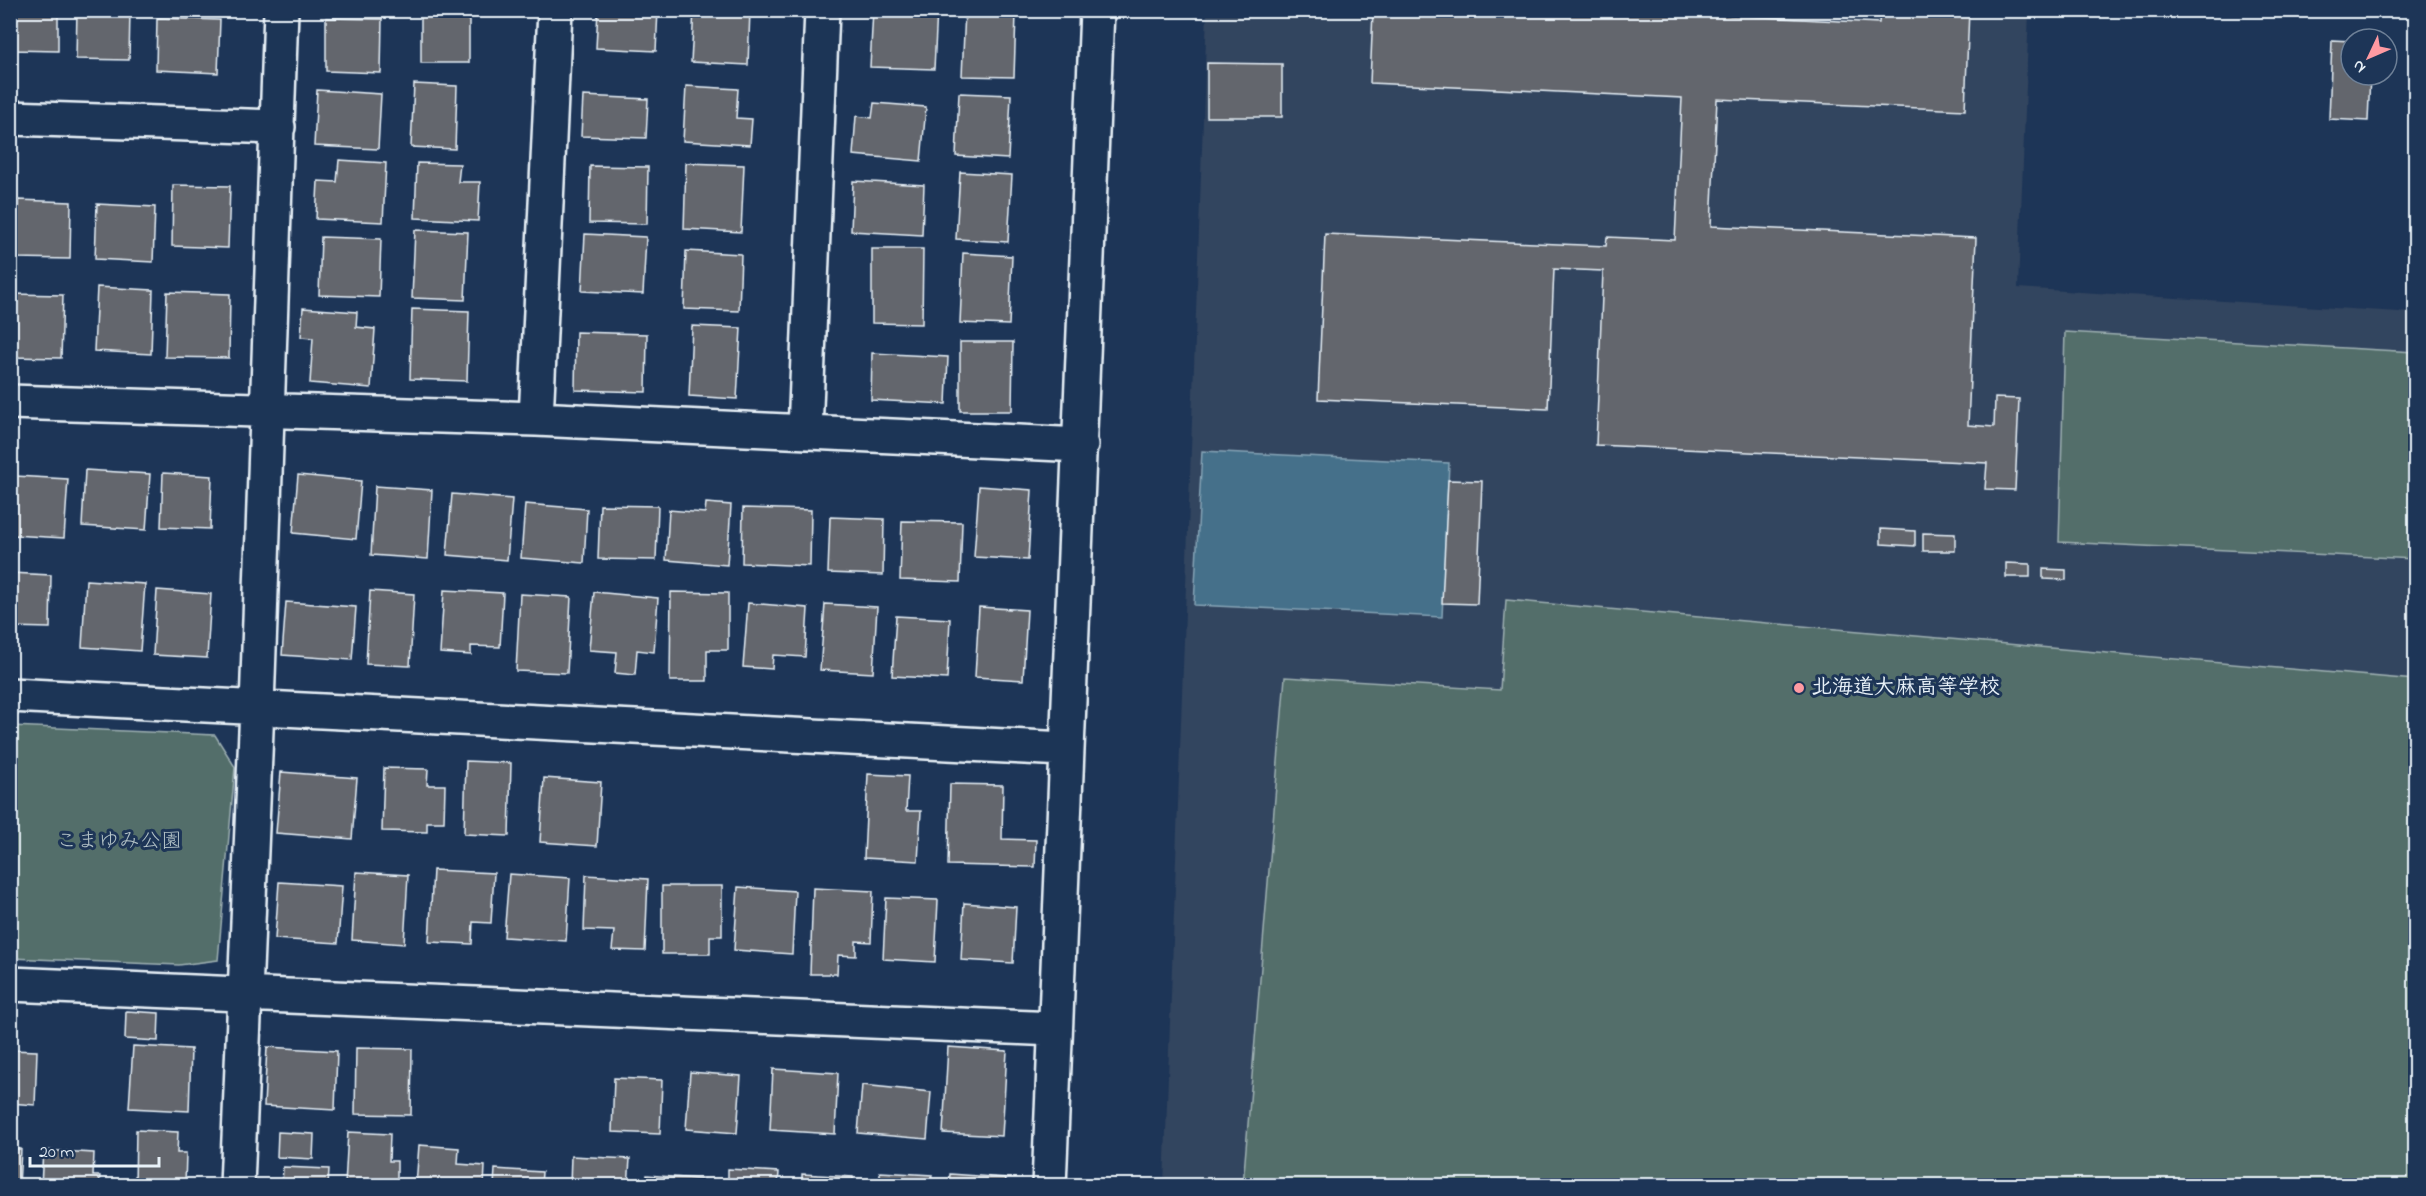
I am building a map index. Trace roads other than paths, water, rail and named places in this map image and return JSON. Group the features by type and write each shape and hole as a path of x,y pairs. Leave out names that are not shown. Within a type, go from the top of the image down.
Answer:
{"street":[{"path":"237,1185 257,707 281,10"},
{"path":"536,419 555,10"},
{"path":"805,432 822,10"},
{"path":"1049,1185 1065,749 1081,445 1097,10"},
{"path":"10,118 278,127"},
{"path":"10,402 536,419 1081,445"},
{"path":"10,695 1065,749"},
{"path":"10,984 1055,1029"}],"place":[{"name":"北海道大麻高等学校","path":"1799,688"}],"park label":[{"name":"こまゆみ公園","path":"119,842"}]}
